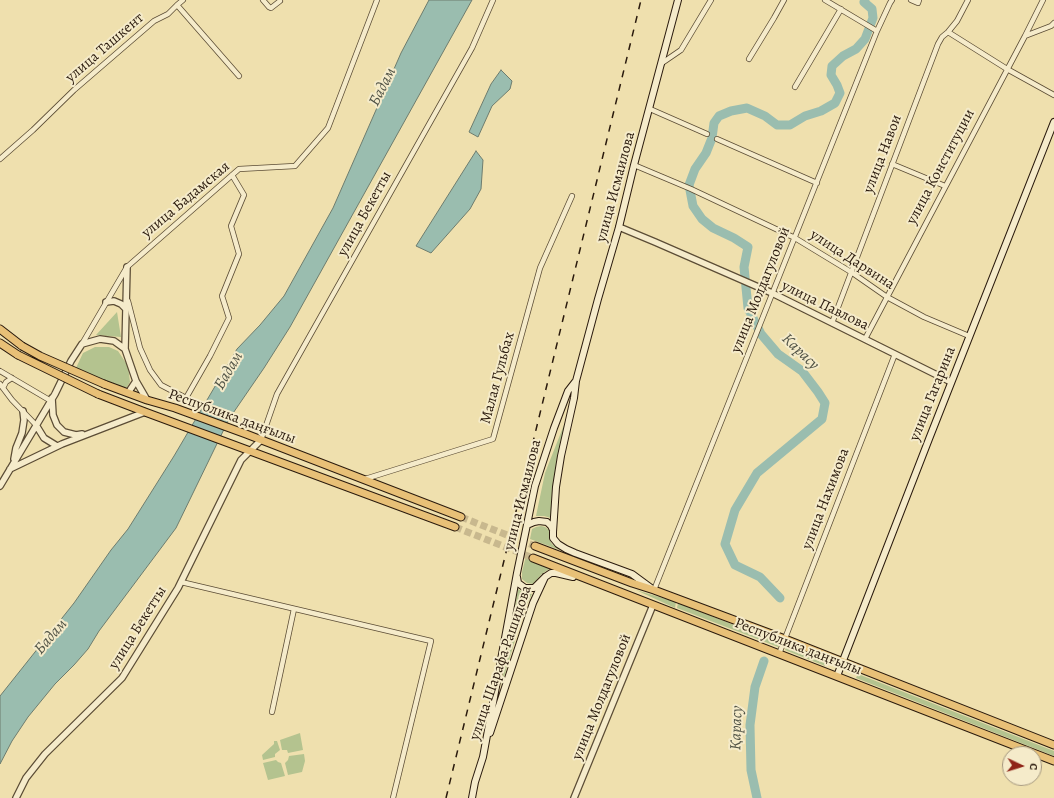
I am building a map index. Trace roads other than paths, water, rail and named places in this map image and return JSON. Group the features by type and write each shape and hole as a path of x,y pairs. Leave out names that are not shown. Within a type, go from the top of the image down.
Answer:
{"main road":[{"name":"улица Исмаилова","path":"553,532 556,487 576,381 619,228 634,165 678,0"},
{"name":"улица Гагарина","path":"837,676 1054,122"},
{"name":"Республика даңғылы","path":"0,329 22,346 40,356 104,384 258,439 461,518"},
{"name":"Республика даңғылы","path":"0,343 18,355 98,394 455,526"},
{"name":"улица Исмаилова","path":"517,573 535,486 568,391 576,381"},
{"path":"527,525 539,521 547,522 551,526 553,538 558,544 575,553 632,574 654,590"},
{"name":"Республика даңғылы","path":"535,546 785,639 1054,745"},
{"name":"Республика даңғылы","path":"533,558 1054,761"},
{"path":"517,573 518,583 525,588 534,588 551,573 565,574 624,597 650,603"},
{"name":"улица Шарафа Рашидова","path":"483,757 517,573"},
{"name":"улица Шарафа Рашидова","path":"472,798 475,782 533,603 545,577"}],"street":[{"name":"улица Ташкент","path":"0,159 33,130 74,90 154,21 168,14 183,0"},
{"path":"263,0 271,8 280,1"},
{"name":"улица Бадамская","path":"82,344 127,266 239,170 295,166 328,128 377,0"},
{"name":"улица Бекетты","path":"16,798 26,778 45,754 122,678 181,582 241,460 258,439 277,394 472,48 493,0"},
{"path":"662,63 681,50 711,0"},
{"path":"749,59 784,0"},
{"path":"825,0 877,31"},
{"name":"улица Молдагуловой","path":"654,590 877,31 892,0"},
{"path":"911,0 918,3 919,0"},
{"name":"улица Навои","path":"832,323 938,44 942,37 957,21 968,0"},
{"name":"улица Конституции","path":"865,339 1043,0"},
{"path":"177,6 239,76"},
{"path":"795,87 840,9"},
{"path":"1025,36 1051,26 1054,23"},
{"path":"948,32 1007,69 1054,95"},
{"path":"650,109 707,134"},
{"path":"717,139 817,183"},
{"path":"892,164 945,186"},
{"name":"улица Дарвина","path":"634,165 686,186 795,238 851,272 887,297 924,317 969,336"},
{"path":"127,297 140,348 150,370 161,385 186,398 210,356 229,318 222,296 239,254 231,226 244,195 232,175"},
{"name":"Малая Гульбах","path":"364,480 493,439 540,268 572,196"},
{"name":"улица Павлова","path":"619,228 772,293 951,382"},
{"path":"127,266 125,349 136,381 147,400"},
{"path":"106,302 114,301 121,304 126,309"},
{"path":"0,486 82,344 100,339 114,341 125,349"},
{"name":"улица Нахимова","path":"779,654 895,354"},
{"path":"0,371 51,399"},
{"path":"12,378 2,386 12,400 36,425 44,438 57,446"},
{"path":"128,393 136,381"},
{"path":"51,399 53,415 57,425 64,432 87,434"},
{"path":"12,467 16,448 22,433 24,420 23,411"},
{"path":"12,467 57,446 145,412"},
{"path":"181,582 431,641 393,798"},
{"name":"улица Молдагуловой","path":"574,798 650,603"},
{"path":"272,712 294,609"}],"water":[{"name":"Бадам","path":"429,0 472,0 290,327 229,419 176,528 99,631 88,649 55,684 28,717 12,741 0,764 0,696 74,603 111,550 128,529 174,456 237,349 260,325 284,296 333,208 401,53"},
{"path":"501,70 512,81 510,89 492,106 478,137 469,132 491,84"},
{"path":"476,151 483,160 481,189 470,209 431,253 416,246"}],"waterway":[{"name":"Карасу","path":"780,598 760,577 735,565 725,544 735,510 757,473 822,419 825,403 802,371 778,354 761,334 748,308 744,267 748,247 734,238 713,228 702,219 693,206 689,185 695,169 706,153 712,138 714,123 719,116 731,111 747,108 765,116 777,125 790,125 805,116 821,111 835,103 840,93 831,75 832,66 843,56 856,49 865,39 873,18 872,9 864,2 865,0"},
{"name":"Қарасу","path":"757,798 751,770 750,725 755,687 764,661"}],"tunnel":[{"path":"461,517 535,546"},
{"path":"455,527 533,558"}],"railway":[{"path":"446,798 641,0"}]}
